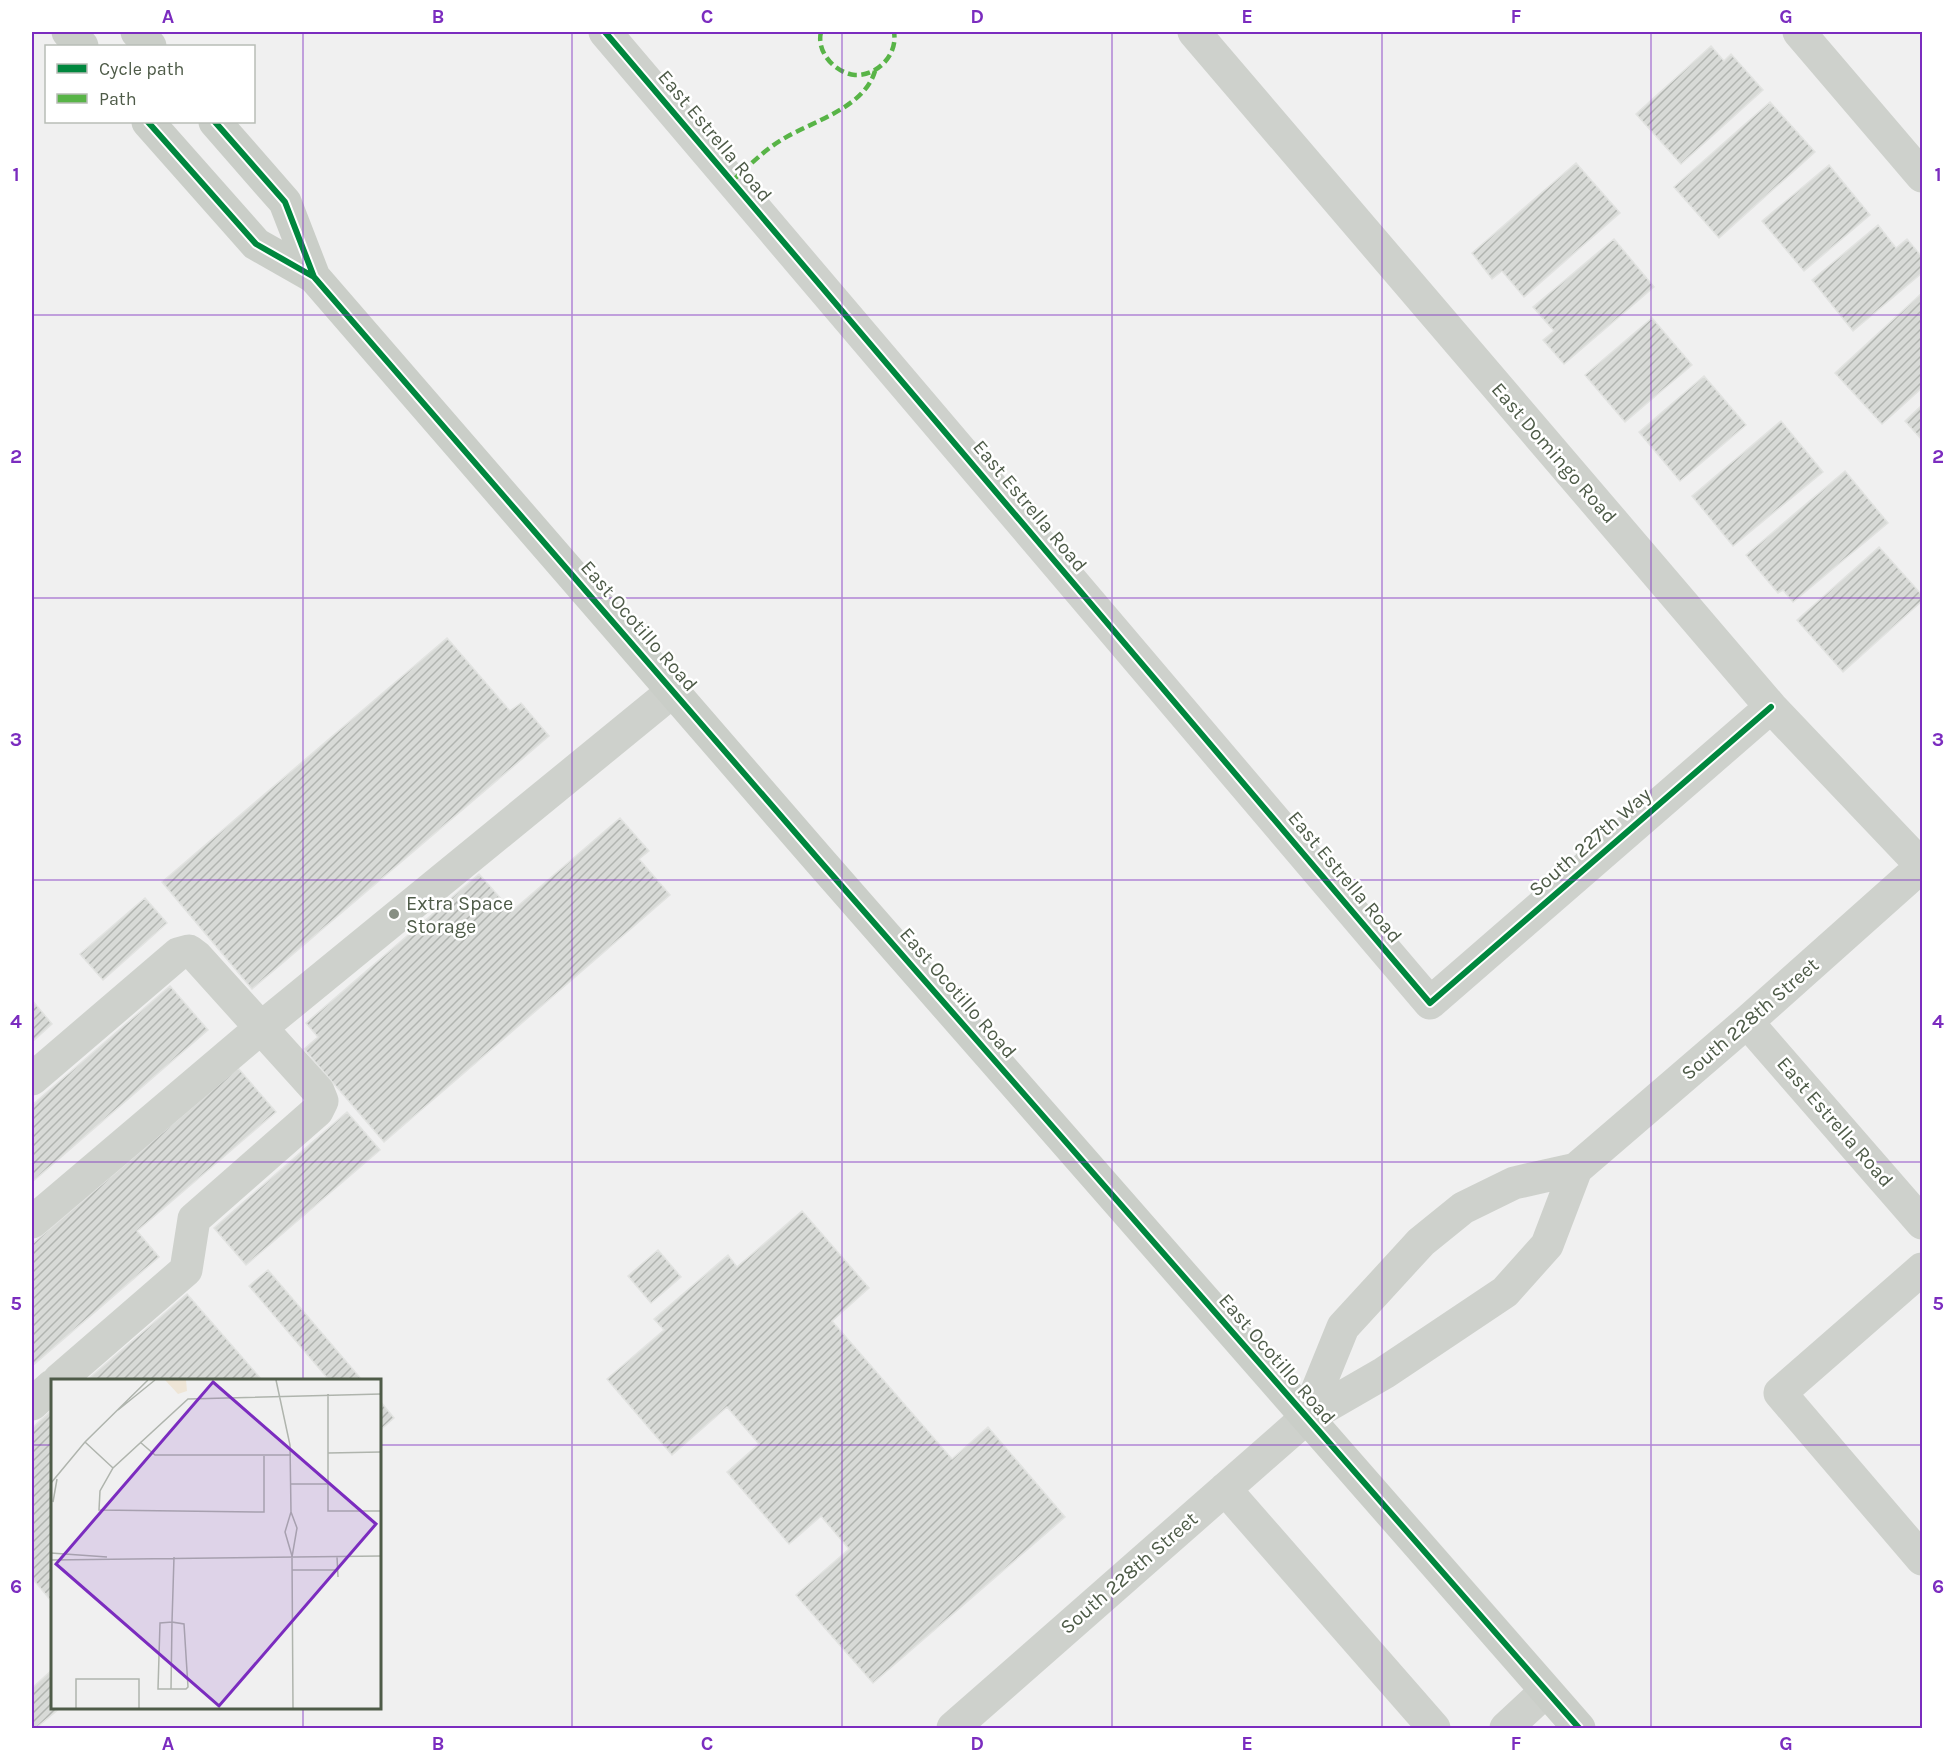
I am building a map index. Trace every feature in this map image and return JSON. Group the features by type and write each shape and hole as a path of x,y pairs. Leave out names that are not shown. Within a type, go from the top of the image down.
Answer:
{"main road":[{"path":"69,32 81,45"},
{"path":"137,32 149,45"},
{"name":"East Ocotillo Road","path":"149,123 256,244 314,277 1306,1418 1579,1728"},
{"name":"East Ocotillo Road","path":"216,123 285,201 314,277"}],"street":[{"name":"East Estrella Road","path":"605,32 1430,1003"},
{"name":"East Domingo Road","path":"1194,32 1771,707 1922,866"},
{"path":"1799,32 1923,176"},
{"path":"32,1222 262,1027 673,691"},
{"name":"South 227th Way","path":"1430,1003 1771,707"},
{"name":"South 228th Street","path":"1306,1418 1343,1327 1421,1242 1464,1208 1514,1183 1576,1169 1748,1022 1922,866"},
{"path":"32,1080 178,954 189,951 262,1027 318,1091 322,1101 317,1111 194,1219 186,1270 60,1379"},
{"name":"East Estrella Road","path":"1748,1022 1923,1223"},
{"name":"South 228th Street","path":"953,1728 1306,1418 1384,1373 1505,1292 1548,1245 1576,1169"},
{"path":"1923,1269 1780,1394 1923,1559"},
{"path":"32,1404 51,1387"},
{"path":"1225,1489 1434,1728"},
{"path":"1506,1728 1546,1691"}],"building":[{"path":"1711,46 1724,61 1731,54 1763,90 1681,164 1636,114"},
{"path":"1770,102 1815,152 1719,238 1674,187"},
{"path":"1576,163 1620,213 1524,297 1502,271 1492,279 1472,253"},
{"path":"1829,165 1870,215 1804,271 1762,221"},
{"path":"1878,225 1896,248 1907,239 1922,257 1922,273 1853,331 1812,280"},
{"path":"1614,239 1654,287 1564,364 1543,340 1554,331 1533,307"},
{"path":"1922,293 1922,388 1882,424 1835,373"},
{"path":"1652,318 1692,365 1625,422 1585,375"},
{"path":"1704,376 1746,425 1680,481 1639,432"},
{"path":"1922,405 1922,440 1905,421"},
{"path":"1781,421 1823,472 1733,546 1692,496"},
{"path":"1845,471 1888,523 1793,602 1783,590 1778,593 1746,555"},
{"path":"1879,547 1922,595 1922,601 1843,672 1797,620"},
{"path":"447,638 510,711 521,703 549,736 252,989 162,882"},
{"path":"620,818 649,851 639,859 670,895 384,1142 304,1049 318,1037 306,1023 479,874 512,911"},
{"path":"145,898 167,923 103,980 80,954"},
{"path":"170,986 208,1030 32,1182 32,1105"},
{"path":"32,1000 52,1024 32,1042"},
{"path":"238,1068 276,1112 137,1231 159,1257 32,1366 32,1244"},
{"path":"347,1112 380,1150 246,1265 214,1228"},
{"path":"802,1211 869,1288 832,1321 952,1459 988,1427 1065,1517 873,1683 796,1595 849,1549 821,1516 789,1544 727,1472 759,1444 727,1407 672,1455 607,1379 664,1330 654,1319 728,1255 737,1267"},
{"path":"658,1250 681,1277 651,1303 628,1276"},
{"path":"268,1270 361,1379 328,1379 249,1286"},
{"path":"187,1294 261,1379 88,1379"},
{"path":"381,1402 394,1418 381,1429"},
{"path":"51,1411 51,1601 32,1578 32,1428"},
{"path":"51,1671 51,1709 59,1709 36,1728 32,1728 32,1688"}],"marked path":[{"path":"821,32 820,40 824,54 834,66 855,75 871,72 885,62 893,48 894,32"},
{"path":"732,181 776,143 849,104 869,84 875,71"}],"cycle path":[{"path":"605,32 1430,1003 1771,707"},
{"path":"149,123 256,244 314,277 819,860 1579,1728"},
{"path":"216,123 285,202 314,277"}],"place":[{"name":"Extra Space Storage","path":"394,914"}]}
